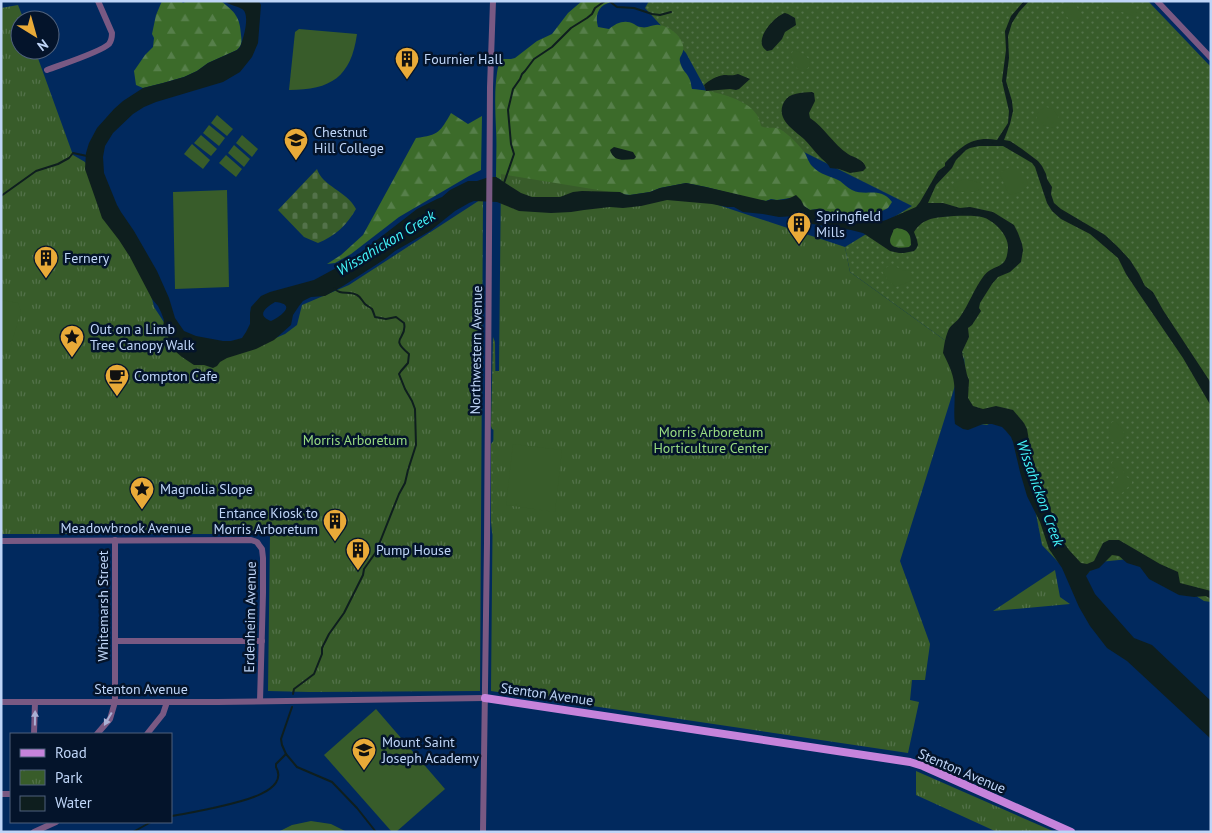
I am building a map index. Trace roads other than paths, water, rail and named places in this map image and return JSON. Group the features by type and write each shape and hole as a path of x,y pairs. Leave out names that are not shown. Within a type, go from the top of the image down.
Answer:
{"main road":[{"name":"Stenton Avenue","path":"485,698 910,762 923,766 1071,832"}],"street":[{"path":"47,70 98,50 112,40 112,33 98,1"},
{"name":"Northwestern Avenue","path":"483,832 490,95 493,1"},
{"path":"1157,1 1211,58"},
{"name":"Whitemarsh Street","path":"115,540 115,702"},
{"name":"Meadowbrook Avenue","path":"1,541 251,540"},
{"name":"Erdenheim Avenue","path":"251,540 255,541 262,549 263,558 260,701"},
{"path":"115,641 262,641"},
{"name":"Stenton Avenue","path":"1,702 485,698"},
{"path":"34,733 35,702"},
{"path":"98,733 110,719 115,702"},
{"path":"148,733 163,714 167,702"},
{"path":"34,832 51,823"}],"water":[{"name":"Wissahickon Creek","path":"223,1 259,1 261,5 258,43 252,57 240,72 223,82 156,102 133,114 113,133 105,146 103,157 104,173 117,205 157,271 169,298 175,318 184,331 196,336 231,341 242,338 246,332 250,324 251,307 261,296 314,280 355,257 417,209 442,197 450,190 468,181 477,181 489,177 496,177 521,193 532,197 560,197 582,191 620,192 630,195 686,183 766,201 786,199 796,195 804,206 810,210 818,209 848,214 873,222 886,220 916,207 938,171 962,147 974,141 997,140 1008,123 1009,111 1002,81 1006,50 1005,31 1011,16 1024,1 1029,1 1012,23 1008,36 1009,58 1006,81 1013,111 1004,140 1010,141 1022,149 1042,166 1052,187 1051,194 1054,203 1105,235 1130,260 1145,286 1153,292 1209,380 1211,384 1211,406 1183,358 1126,274 1118,258 1090,234 1061,219 1052,211 1047,203 1032,163 1003,146 979,146 966,150 936,185 928,203 943,203 960,208 970,207 993,212 1014,225 1022,244 1021,262 1010,272 998,277 992,284 980,303 979,308 981,311 968,328 969,337 962,352 969,380 968,398 973,406 983,409 996,406 1013,410 1024,423 1039,480 1049,504 1057,533 1081,563 1087,564 1094,561 1103,543 1109,540 1119,540 1160,564 1178,572 1180,583 1211,591 1211,599 1206,596 1179,595 1149,579 1140,567 1127,563 1119,556 1112,555 1099,568 1090,571 1086,576 1095,594 1134,638 1152,645 1211,701 1211,739 1127,661 1107,648 1090,626 1079,607 1062,568 1049,549 1040,522 1027,496 1011,437 1002,427 992,424 983,424 968,430 955,424 953,379 943,353 946,336 950,327 959,319 983,277 987,272 1003,264 1007,255 1006,238 997,226 985,218 956,216 939,217 926,221 914,232 918,245 916,249 899,253 890,251 863,233 812,224 795,216 779,217 743,212 734,207 712,204 667,200 641,206 551,213 519,211 497,202 474,201 455,211 430,231 395,251 343,286 325,296 311,297 303,301 293,315 291,325 274,340 256,349 227,358 213,368 204,365 194,365 182,357 176,352 163,328 164,320 161,312 130,257 102,218 85,169 86,153 97,128 123,101 143,88 184,77 197,71 208,63 240,47 246,27 245,12","holes":["897,228 909,233 911,241 909,247 901,248 891,245 890,239 893,230","275,302 282,303 286,308 283,313 271,321 266,319 263,314"]},
{"path":"785,13 795,18 796,25 785,32 782,39 772,50 767,51 762,45 765,31"},
{"path":"738,74 750,79 739,89 706,91 704,85 713,78"},
{"path":"814,93 815,101 809,113 810,118 843,150 859,159 865,165 866,168 863,171 850,173 830,168 804,139 787,124 782,114 782,108 786,99 796,94"},
{"path":"614,147 633,152 636,157 626,160 616,158 610,150"}],"waterway":[{"path":"504,183 514,154 511,144 508,110 513,89 534,59 552,47 571,28 587,18 595,8 605,1"},
{"path":"609,1 617,7 634,8 652,14 660,15 671,12"},
{"path":"1,196 36,171 58,164 69,158 73,153 87,156"},
{"path":"293,694 294,689 314,674 322,654 322,648 329,634 344,613 363,575 364,569 376,552 405,483 416,445 415,409 399,374 408,363 409,354 399,341 404,333 404,323 396,317 386,319 375,317 372,309 358,296 339,292 334,288"},
{"path":"292,707 281,739 286,754 297,767 332,782 357,808 376,832"},
{"path":"172,816 232,804 267,791 275,784 278,776 276,764 286,754"},
{"path":"133,832 149,823"}],"place":[{"name":"Fournier Hall","path":"407,80"},
{"name":"Chestnut Hill College","path":"296,161"},
{"name":"Springfield Mills","path":"799,245"},
{"name":"Fernery","path":"46,279"},
{"name":"Out on a Limb Tree Canopy Walk","path":"72,358"},
{"name":"Compton Cafe","path":"117,397"},
{"name":"Magnolia Slope","path":"142,510"},
{"name":"Entance Kiosk to Morris Arboretum","path":"335,542"},
{"name":"Pump House","path":"358,571"},
{"name":"Mount Saint Joseph Academy","path":"364,771"}],"park label":[{"name":"Morris Arboretum","path":"355,440"},
{"name":"Morris Arboretum Horticulture Center","path":"711,440"}]}
